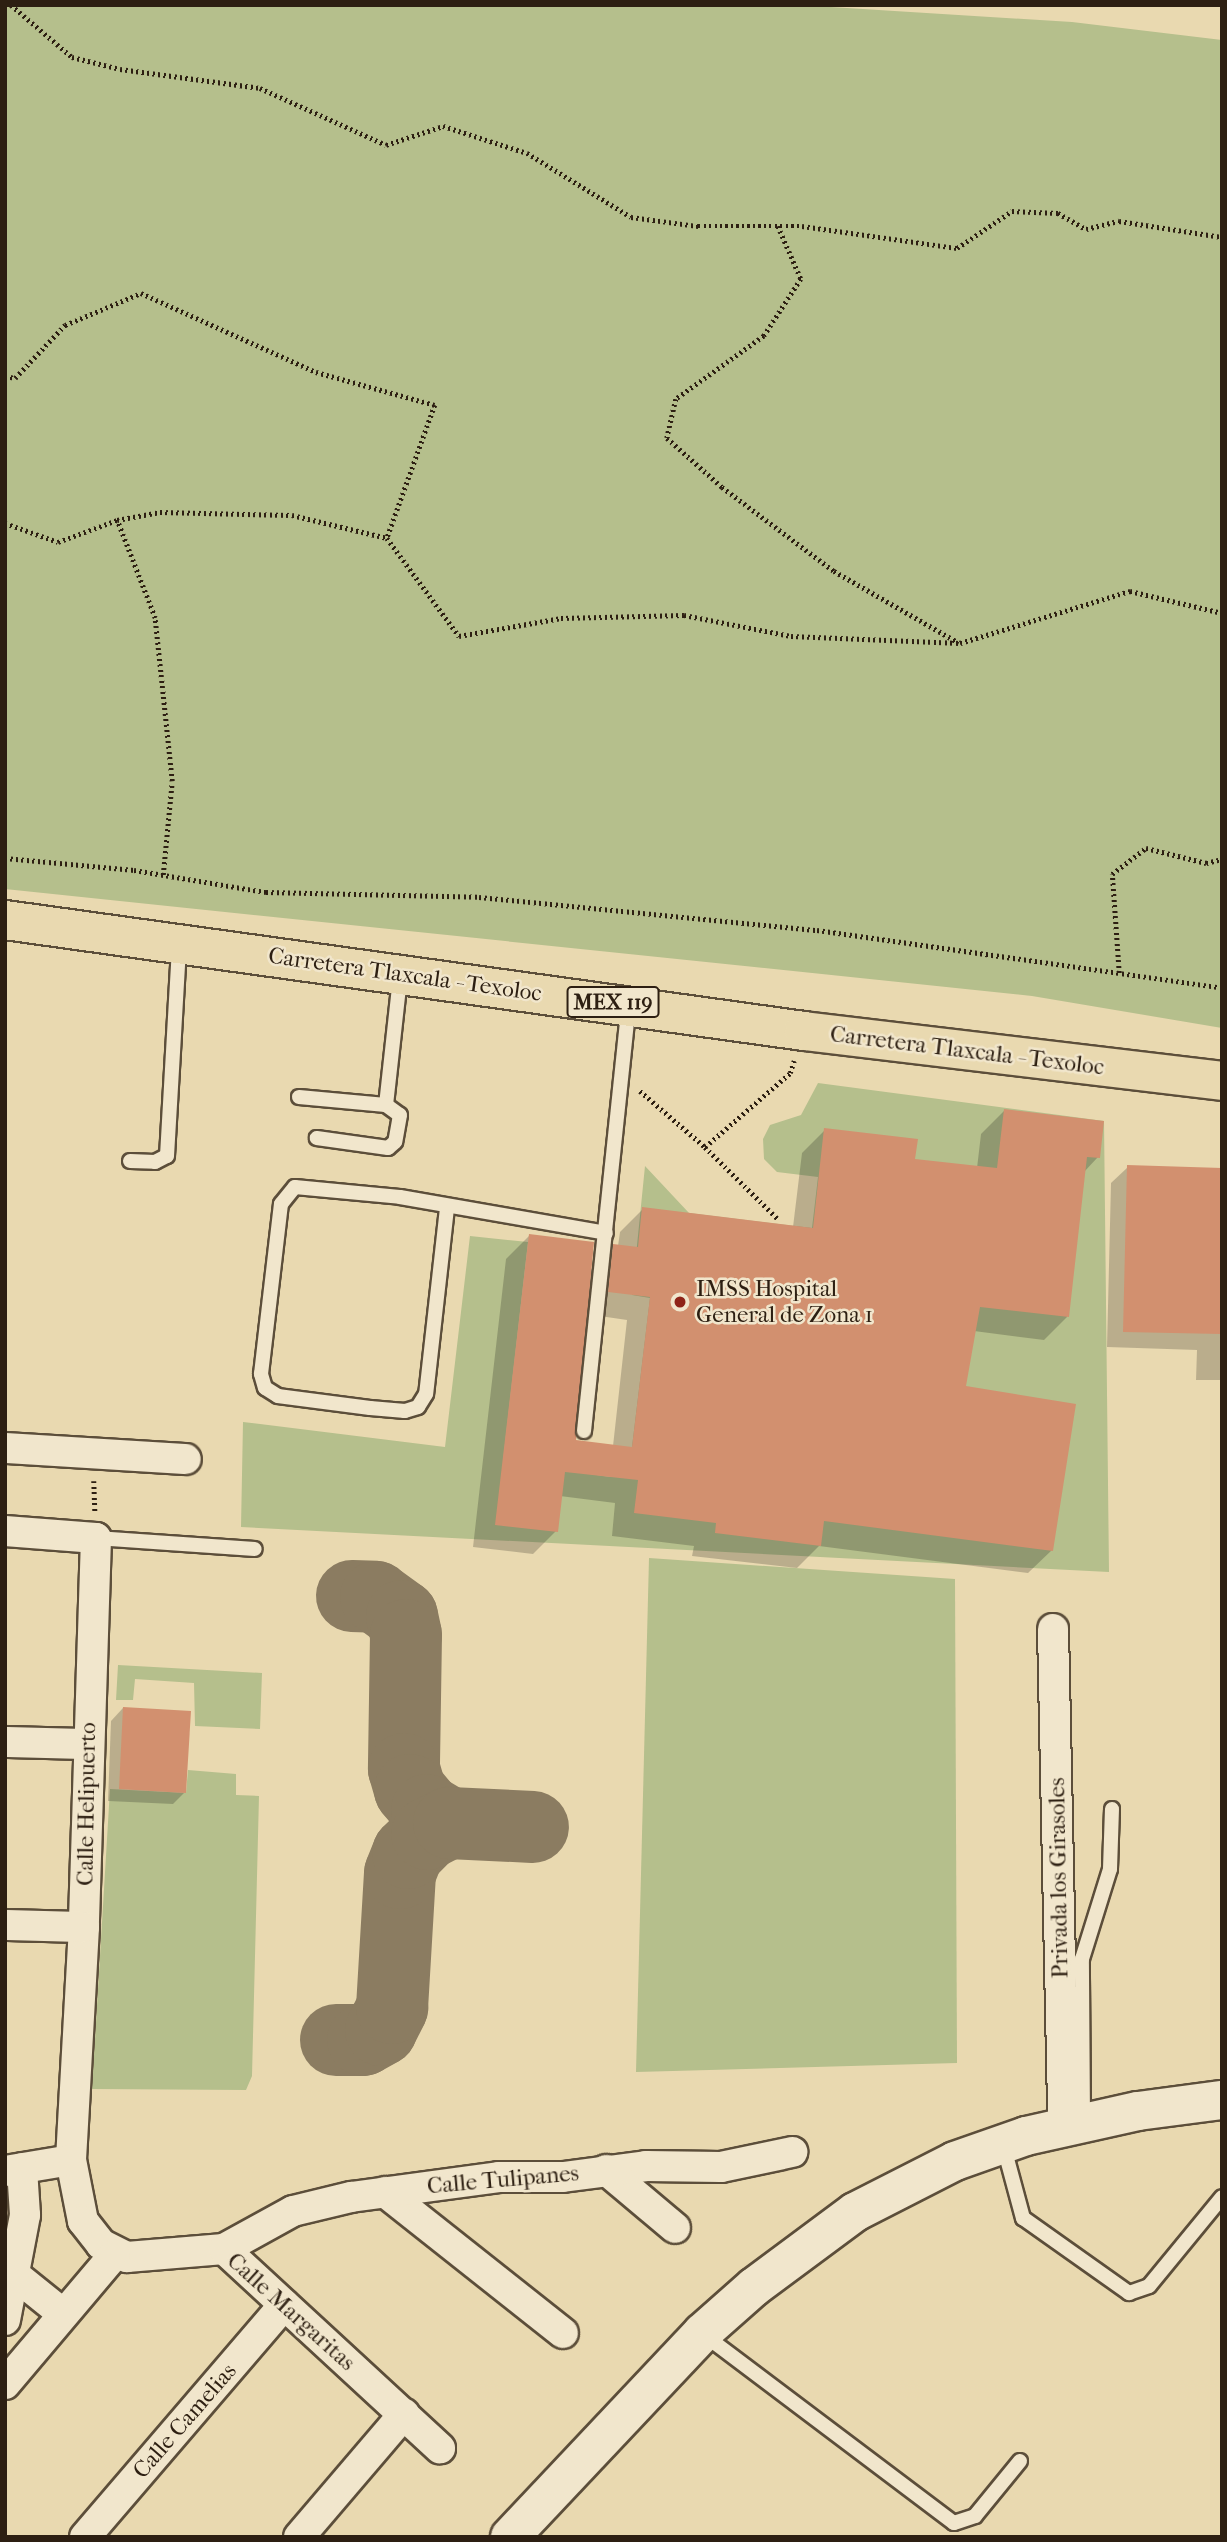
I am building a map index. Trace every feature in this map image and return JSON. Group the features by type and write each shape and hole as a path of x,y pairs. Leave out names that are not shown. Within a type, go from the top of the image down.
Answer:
{"main road":[{"name":"Carretera Tlaxcala - Texoloc","path":"5,920 400,976 629,1004 804,1031 1222,1081"},
{"path":"510,2537 702,2333 754,2287 855,2212 944,2166 1003,2143 1073,2124 1222,2100"}],"street":[{"path":"5,1447 186,1459"},
{"path":"5,1531 96,1538"},
{"name":"Calle Helipuerto","path":"96,1538 84,1927 71,2160 83,2221 91,2235 115,2254"},
{"name":"Privada los Girasoles","path":"1053,1629 1073,2124"},
{"path":"5,1742 88,1744"},
{"path":"5,1925 84,1927"},
{"name":"Calle Tulipanes","path":"224,2249 293,2211 385,2192 446,2182 563,2177 606,2170 720,2166 792,2152"},
{"path":"5,2320 16,2276 25,2215 13,2169 71,2160"},
{"path":"606,2170 675,2228"},
{"path":"385,2192 563,2333"},
{"name":"Calle Margaritas","path":"115,2254 143,2257 224,2249 440,2448"},
{"path":"5,2384 61,2313 115,2254"},
{"path":"16,2276 61,2313"},
{"name":"Calle Camelias","path":"85,2537 284,2305"},
{"path":"299,2537 404,2414"}],"lane":[{"path":"130,1161 160,1161 168,1151 179,943"},
{"path":"386,1105 400,976"},
{"path":"584,1431 629,1004"},
{"path":"299,1097 386,1105 398,1111 400,1119 395,1142 388,1148 317,1138"},
{"path":"447,1208 426,1394 418,1407 405,1411 370,1408 278,1396 265,1388 261,1374 264,1348 281,1204 288,1190 302,1186 342,1191 447,1208 606,1234"},
{"path":"96,1538 255,1549"},
{"path":"1073,2124 1082,1959 1110,1869 1112,1809"},
{"path":"1003,2143 1023,2218 1129,2293 1149,2286 1222,2197"},
{"path":"702,2333 773,2382 954,2523 975,2516 1020,2461"}],"path":[{"path":"11,5 72,57 120,69 260,88 386,145 443,126 527,153 631,217 698,226 778,226 957,248 1012,211 1058,213 1086,229 1119,221 1222,236"},
{"path":"778,226 801,279 764,336 676,398 667,438 722,487 834,571 960,643"},
{"path":"5,376 15,378 65,325 141,293 316,372 435,405 387,538"},
{"path":"5,523 58,542 117,520 160,512 292,515 387,538 459,636 561,618 684,615 791,636 960,643 1130,591 1222,613"},
{"path":"117,520 155,618 172,781 163,875"},
{"path":"1119,973 1112,874 1146,848 1206,863 1222,859"},
{"path":"5,858 163,875 266,892 479,897 817,930 1222,988"},
{"path":"705,1146 790,1073 804,1031"},
{"path":"622,1076 705,1146 778,1219"},
{"path":"93,1452 96,1538"}],"green space":[{"path":"5,5 799,5 1072,22 1222,40 1222,1028 1032,996 5,889"},
{"name":"IMSS Hospital General de Zona 1","path":"818,1083 1104,1121 1109,1572 241,1527 243,1422 445,1447 470,1236 528,1242 503,1461 610,1477 632,1447 650,1298 632,1295 645,1166 689,1213 812,1228 818,1177 777,1172 764,1159 763,1139 770,1125 801,1115"},
{"path":"649,1558 955,1579 957,2063 636,2072"},
{"path":"118,1665 262,1673 260,1729 195,1726 194,1683 135,1679 133,1700 116,1700"},
{"path":"188,1770 236,1774 236,1795 259,1796 252,2076 246,2090 92,2089 110,1789 186,1793"}],"building":[{"path":"1004,1109 1104,1121 1100,1158 1087,1157 1069,1317 980,1307 966,1386 1076,1404 1053,1551 824,1521 821,1546 715,1533 716,1523 634,1513 638,1480 565,1472 558,1532 495,1525 529,1234 594,1242 576,1440 632,1447 650,1297 608,1292 613,1244 638,1247 642,1207 813,1228 824,1128 918,1139 915,1159 997,1168"},
{"path":"1127,1165 1222,1168 1222,1334 1123,1332"},
{"path":"123,1707 191,1711 186,1793 119,1789"}],"taxiway":[{"path":"352,1596 376,1597 402,1616 406,1635 404,1769 410,1790 427,1810 449,1823"},
{"path":"336,2040 363,2040 381,2030 392,2008 400,1873 408,1853 427,1834 449,1823 533,1827"}],"place":[{"name":"IMSS Hospital General de Zona 1","path":"680,1302"}]}
